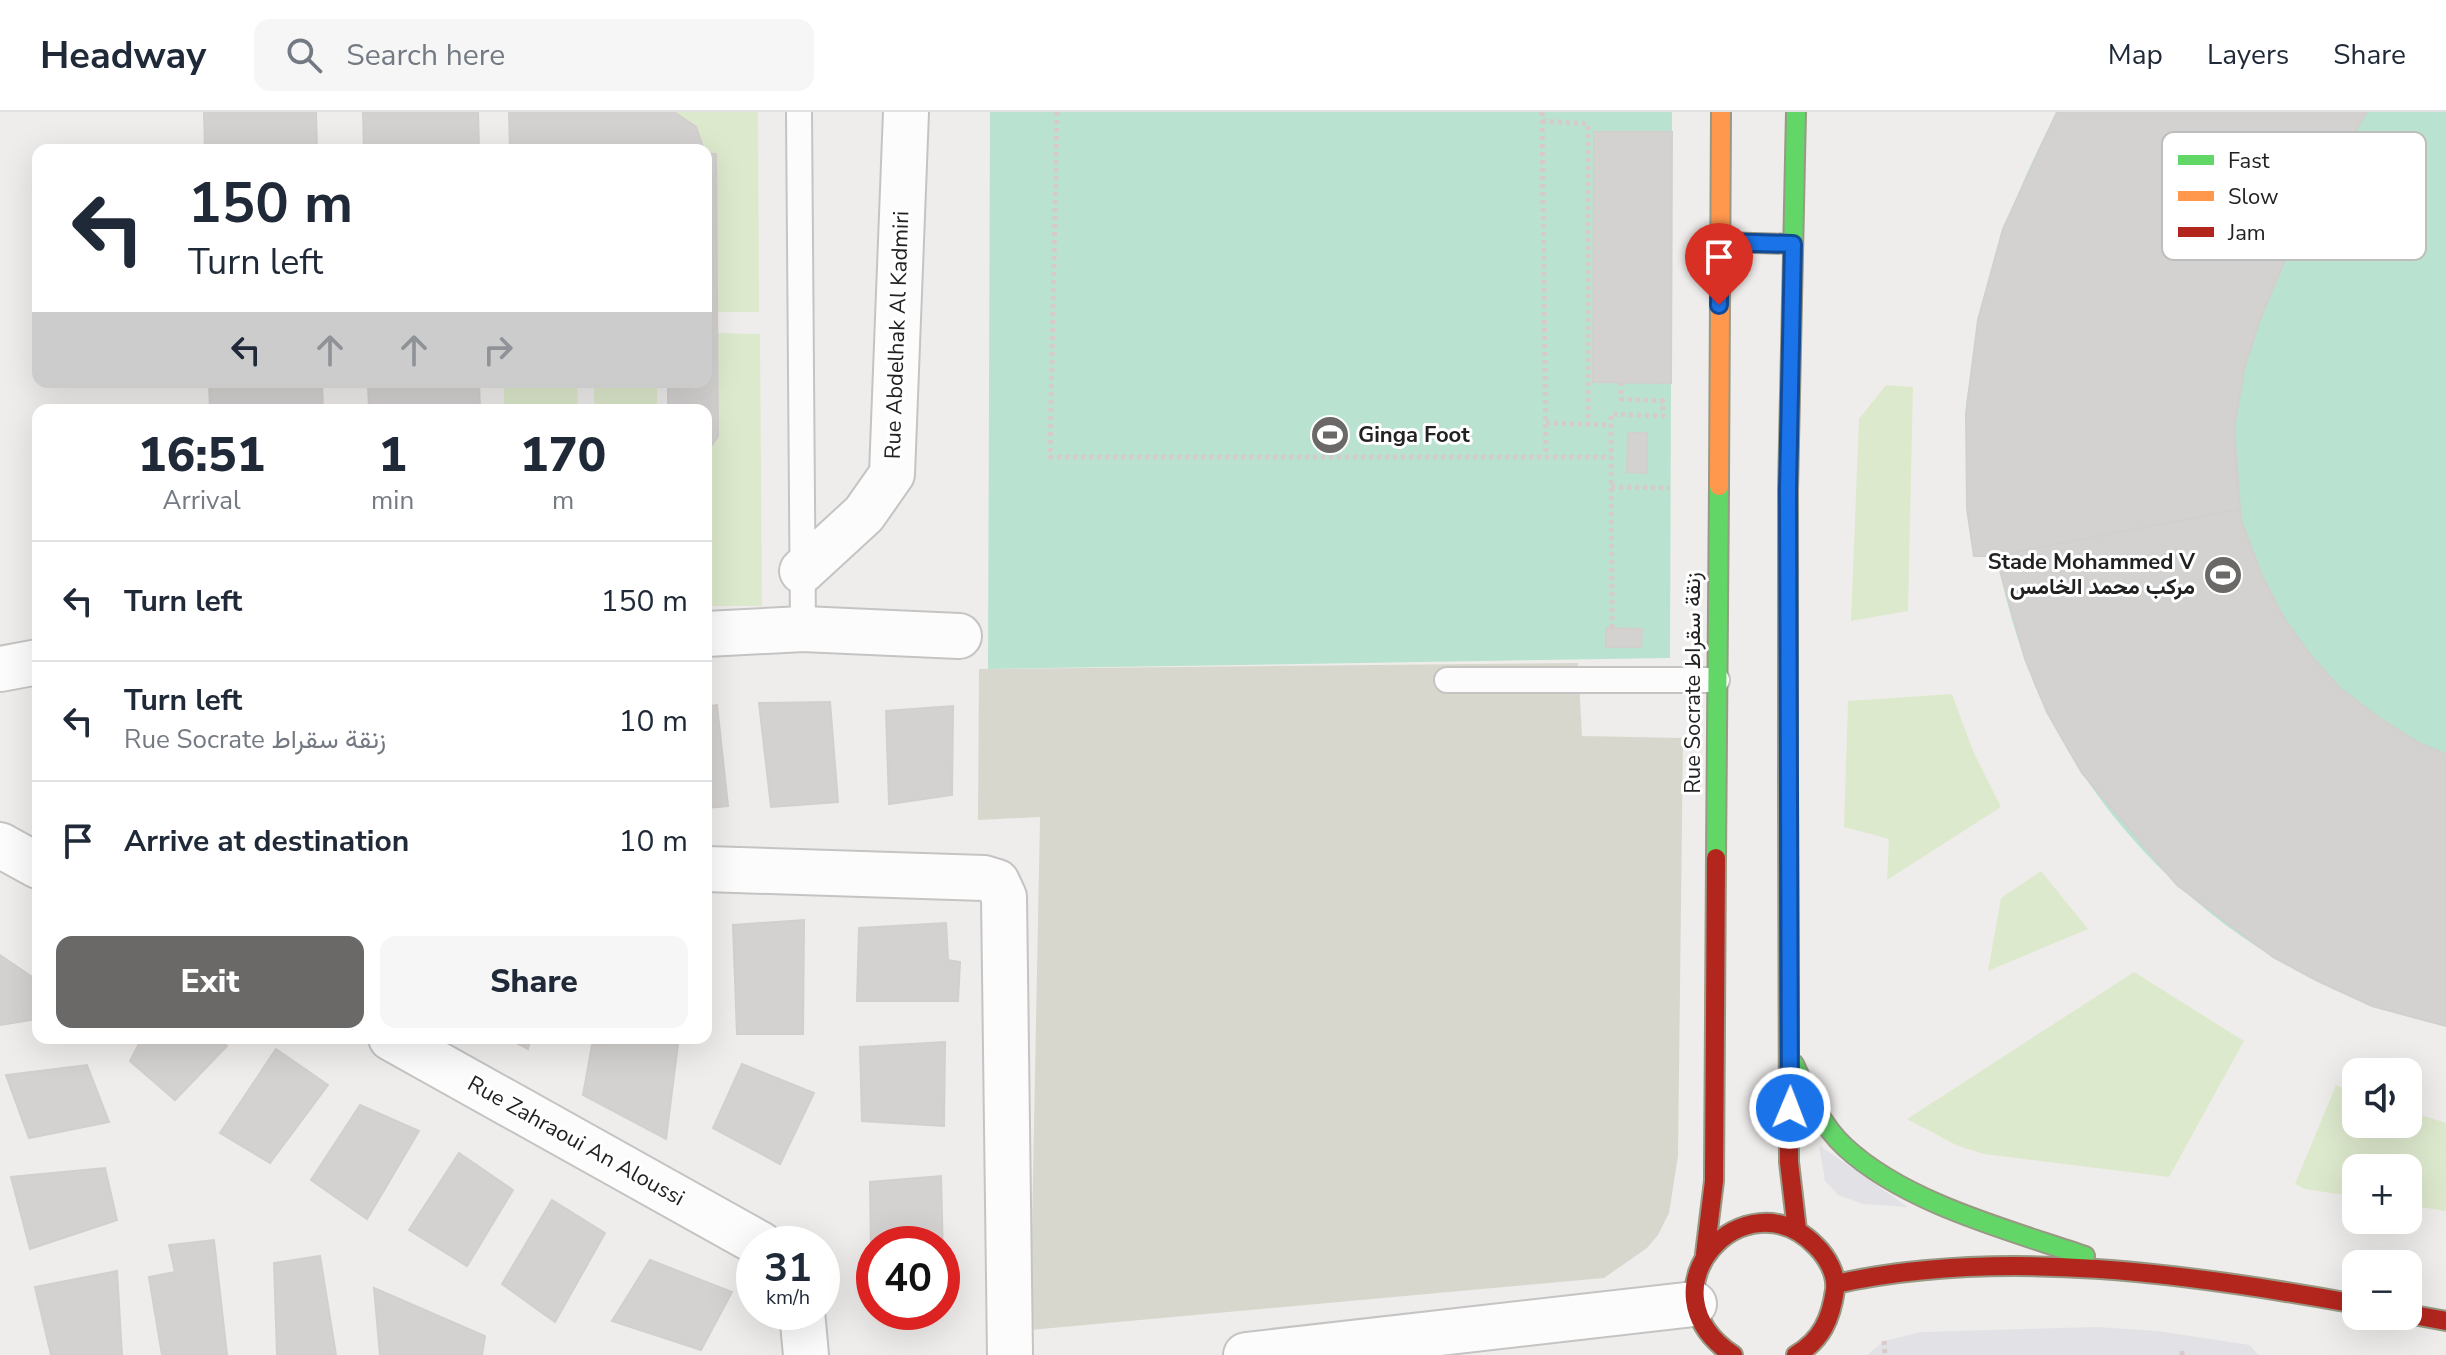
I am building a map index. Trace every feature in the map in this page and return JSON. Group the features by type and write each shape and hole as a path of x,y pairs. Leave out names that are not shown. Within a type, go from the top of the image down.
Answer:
{"street":[{"name":"Rue Abdelhak Al Kadmiri","path":"802,571 864,514 892,474 906,112"},
{"name":"Rue Socrate زنقة سقراط","path":"1699,1317 1697,1269 1705,1254 1714,1181 1721,112"},
{"path":"1796,112 1788,490 1789,1162 1797,1230"},
{"path":"1720,242 1793,244"},
{"path":"712,634 803,629 959,636"},
{"path":"0,669 32,663"},
{"path":"712,869 984,878 997,882 1004,897 1010,1355"},
{"name":"Rue Zahraoui An Aloussi","path":"402,1044 736,1231"},
{"path":"1790,1054 1822,1119 1844,1147 1865,1163 1918,1192 2001,1226 2129,1270"},
{"path":"1705,1254 1732,1229 1753,1222 1785,1225 1812,1240 1826,1258 1836,1284 1833,1309 1816,1346 1796,1355"},
{"path":"1836,1284 1884,1274 1944,1270 2029,1267 2129,1270 2243,1282 2342,1301"},
{"path":"1246,1355 1699,1317"},
{"path":"1699,1317 1711,1355"},
{"path":"1699,1317 1733,1355"},
{"path":"2422,1317 2446,1321"},
{"path":"804,1330 806,1355"}],"lane":[{"path":"799,112 803,629"},
{"path":"1447,680 1717,680"}],"path":[{"path":"1057,112 1050,457 1611,457"},
{"path":"1542,112 1546,456"},
{"path":"1542,121 1588,124 1588,425"},
{"path":"1612,628 1611,414 1663,416 1663,401 1621,399 1621,382"},
{"path":"1546,423 1611,425"},
{"path":"1611,487 1670,488"},
{"path":"1884,1341 1885,1355"}],"shaded area":[{"path":"1578,663 1582,736 1683,738 1678,1156 1669,1213 1658,1235 1647,1248 1604,1278 1030,1330 1040,817 978,820 979,669"},
{"path":"1819,1145 1908,1207 1863,1204 1838,1195 1825,1181"},
{"path":"2097,1327 2157,1331 2250,1345 2258,1355 1867,1355 1884,1341 1921,1332"}],"green space":[{"path":"674,112 758,112 759,312 717,312 716,155 712,155 712,144 702,144 696,127"},
{"name":"Ginga Foot","path":"990,112 1672,112 1670,658 988,669"},
{"name":"Stade Mohammed V مركب محمد الخامس","path":"2057,112 2446,112 2446,1026 2383,1009 2323,984 2266,952 2212,914 2162,870 2118,821 2079,768 2036,688 2003,587 1966,410 1977,334 1992,268 2014,204"},
{"path":"718,333 760,334 762,606 712,606 712,444 718,437"},
{"path":"1886,385 1913,387 1908,611 1851,621 1859,419"},
{"path":"504,388 577,388 578,404 504,404"},
{"path":"594,388 657,388 657,404 594,404"},
{"path":"1952,694 1973,751 2001,807 1887,880 1889,839 1844,827 1848,701"},
{"path":"2041,871 2088,929 1988,971 2001,898"},
{"path":"2134,972 2244,1041 2169,1177 1984,1154 1958,1146 1907,1119"},
{"path":"2336,1085 2342,1087 2342,1138 2422,1138 2422,1115 2446,1123 2446,1211 2422,1207 2422,1154 2342,1154 2342,1195 2305,1189 2295,1184"}],"building":[{"path":"204,112 316,112 317,144 205,144"},
{"path":"363,112 478,112 479,144 364,144"},
{"path":"509,112 674,112 696,127 702,144 510,144"},
{"name":"Stade Mohammed V مركب محمد الخامس","path":"2057,112 2367,112 2354,132 2162,132 2162,260 2285,260 2260,319 2244,369 2234,429 2241,520 2262,576 2285,620 2312,657 2340,688 2378,717 2419,743 2446,754 2446,1026 2372,1006 2318,981 2273,957 2177,885 2082,773 2047,712 2025,659 1996,556 1974,556 1967,509 1966,414 1978,320 2003,229"},
{"path":"2057,112 2367,112 2354,132 2162,132 2162,260 2285,260 2260,319 2244,369 2234,429 2240,509 1996,556 1974,556 1967,509 1966,414 1978,320 2003,229"},
{"path":"1594,132 1672,132 1671,383 1593,382"},
{"path":"712,154 716,154 718,437 712,444 712,404 668,404 668,388 712,388"},
{"path":"209,388 322,388 323,404 210,404"},
{"path":"368,388 479,388 480,404 369,404"},
{"path":"1628,433 1647,433 1647,473 1627,472"},
{"path":"1606,628 1642,629 1641,647 1606,647"},
{"path":"830,702 838,802 771,807 759,703"},
{"path":"717,705 728,806 712,807 712,706"},
{"path":"953,706 952,795 889,804 886,711"},
{"path":"804,920 803,1034 737,1034 733,925"},
{"path":"946,923 948,960 960,962 958,1001 857,1001 859,928"},
{"path":"0,955 32,977 32,1020 0,1025"},
{"path":"945,1042 944,1126 862,1121 860,1047"},
{"path":"139,1044 227,1046 175,1100 130,1061"},
{"path":"678,1044 666,1139 583,1095 592,1045"},
{"path":"276,1049 328,1085 270,1163 220,1133"},
{"path":"742,1064 814,1093 780,1164 713,1128"},
{"path":"87,1065 109,1122 29,1138 6,1075"},
{"path":"360,1105 419,1131 367,1219 311,1180"},
{"path":"459,1153 513,1190 467,1266 409,1230"},
{"path":"105,1168 117,1220 30,1249 11,1177"},
{"path":"941,1176 942,1226 871,1226 870,1182"},
{"path":"552,1200 605,1233 555,1322 502,1284"},
{"path":"214,1240 227,1355 162,1355 149,1277 175,1272 169,1245"},
{"path":"320,1256 336,1355 277,1355 274,1263"},
{"path":"650,1260 732,1292 701,1350 612,1321"},
{"path":"117,1271 122,1355 51,1355 35,1287"},
{"path":"374,1288 485,1336 482,1355 380,1355"}],"traffic: fast":[{"path":"1788,778 1788,490 1796,112"},
{"path":"1716,858 1719,486"},
{"path":"1794,1064 1829,1129 1869,1167 1959,1213 2085,1256"}],"traffic: slow":[{"path":"1719,486 1721,112"},
{"path":"1720,242 1793,244"}],"traffic: jam":[{"path":"1788,778 1789,1162 1797,1230"},
{"path":"1705,1254 1714,1181 1716,858"},
{"path":"1733,1355 1706,1329 1695,1300 1698,1273 1712,1249 1733,1231 1759,1223 1788,1227 1816,1246 1833,1272 1835,1290 1828,1319 1819,1335 1796,1355"},
{"path":"1836,1284 1899,1273 1964,1267 2030,1266 2163,1275 2342,1302"},
{"path":"2422,1317 2446,1321"}],"place":[{"name":"Ginga Foot","path":"1330,435"},
{"name":"Stade Mohammed V مركب محمد الخامس","path":"2223,575"}],"route":[{"path":"1719,305 1720,242 1793,244 1788,490 1790,1108"}]}
